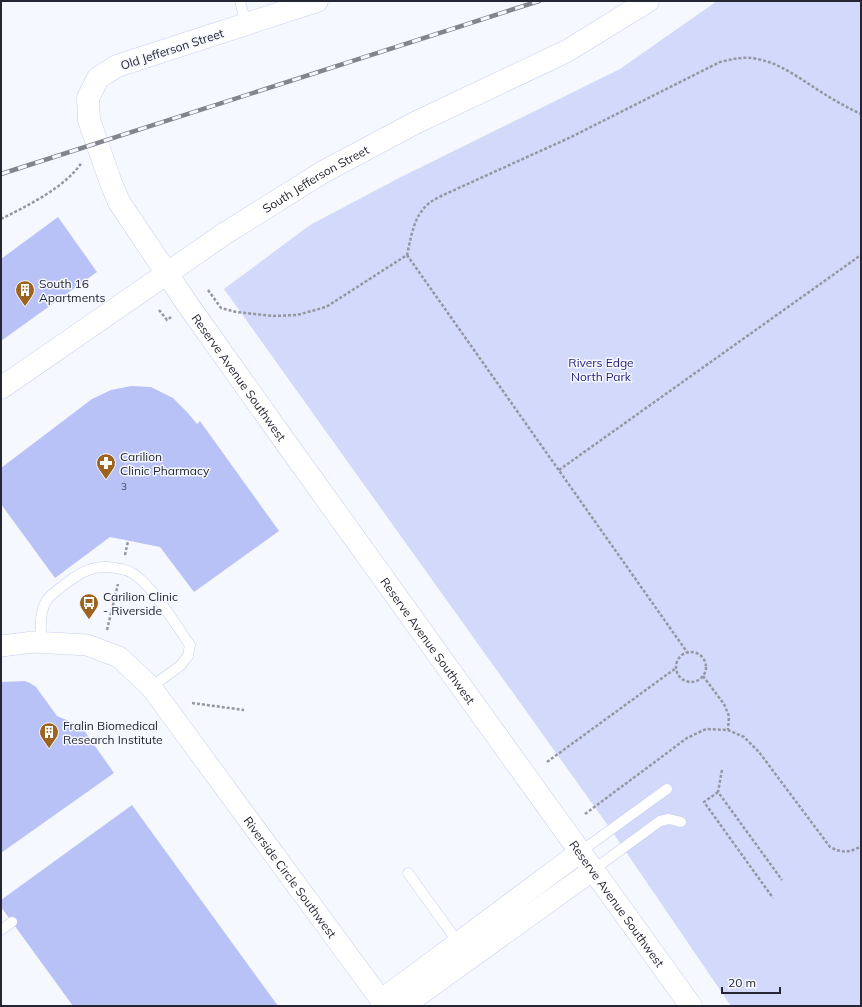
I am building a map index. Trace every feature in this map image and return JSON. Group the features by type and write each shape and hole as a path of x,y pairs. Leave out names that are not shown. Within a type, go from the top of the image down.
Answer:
{"main road":[{"name":"Old Jefferson Street","path":"167,274 119,202 111,183 89,120 88,98 98,78 118,66 317,1"},
{"name":"South Jefferson Street","path":"1,388 224,234 323,172 417,122 567,51 648,1"},
{"name":"Reserve Avenue Southwest","path":"167,274 279,433 691,1006"}],"street":[{"name":"Riverside Circle Southwest","path":"1,646 33,642 87,645 119,658 151,687 377,1003 464,950 580,852"},
{"path":"464,950 593,870"}],"lane":[{"path":"240,1 246,24"},
{"path":"41,642 42,612 46,600 60,588 80,573 96,567 112,567 131,572 145,583 158,599 190,645 188,656 180,666 151,687"},
{"path":"580,852 667,789"},
{"path":"593,870 660,821 669,819 681,822"},
{"path":"408,873 464,950"},
{"path":"1,930 12,922"}],"path":[{"path":"208,290 221,308 236,312 273,316 297,315 326,307 407,255 414,227 420,214 428,204 441,196 570,138 720,62 738,58 757,59 778,65 796,75 841,105 861,114"},
{"path":"1,219 24,207 70,177 97,142"},
{"path":"407,255 687,652"},
{"path":"559,470 861,255"},
{"path":"159,310 167,320"},
{"path":"107,630 128,541"},
{"path":"687,652 697,653 702,656 706,665 703,676 690,682 680,678 676,668 677,660 687,652"},
{"path":"548,762 676,668"},
{"path":"703,676 724,704 729,716 728,730"},
{"path":"192,703 244,710"},
{"path":"585,814 687,738 706,729 728,730 744,737 759,752 830,847 838,851 847,852 855,850 861,846"},
{"path":"722,770 718,792 704,802 773,898"},
{"path":"718,792 782,880"}],"green space":[{"name":"Rivers Edge North Park","path":"717,1 861,1 861,1006 731,1006 609,827 224,289 310,225 401,177 620,69"}],"building":[{"name":"South 16 Apartments","path":"58,217 97,272 1,341 1,259"},
{"path":"131,386 151,387 173,398 197,424 200,421 279,531 194,592 160,547 110,537 55,578 1,504 1,468 92,399 111,390"},
{"name":"Fralin Biomedical Research Institute","path":"25,681 36,687 57,716 81,726 114,773 1,853 1,682"},
{"path":"132,805 278,1006 73,1006 1,907 1,900"}],"railway":[{"path":"1,174 539,1"}],"place":[{"name":"South 16 Apartments","path":"25,307"},
{"name":"Carilion Clinic Pharmacy","path":"106,480"},
{"name":"Carilion Clinic - Riverside","path":"89,620"},
{"name":"Fralin Biomedical Research Institute","path":"49,749"}]}
